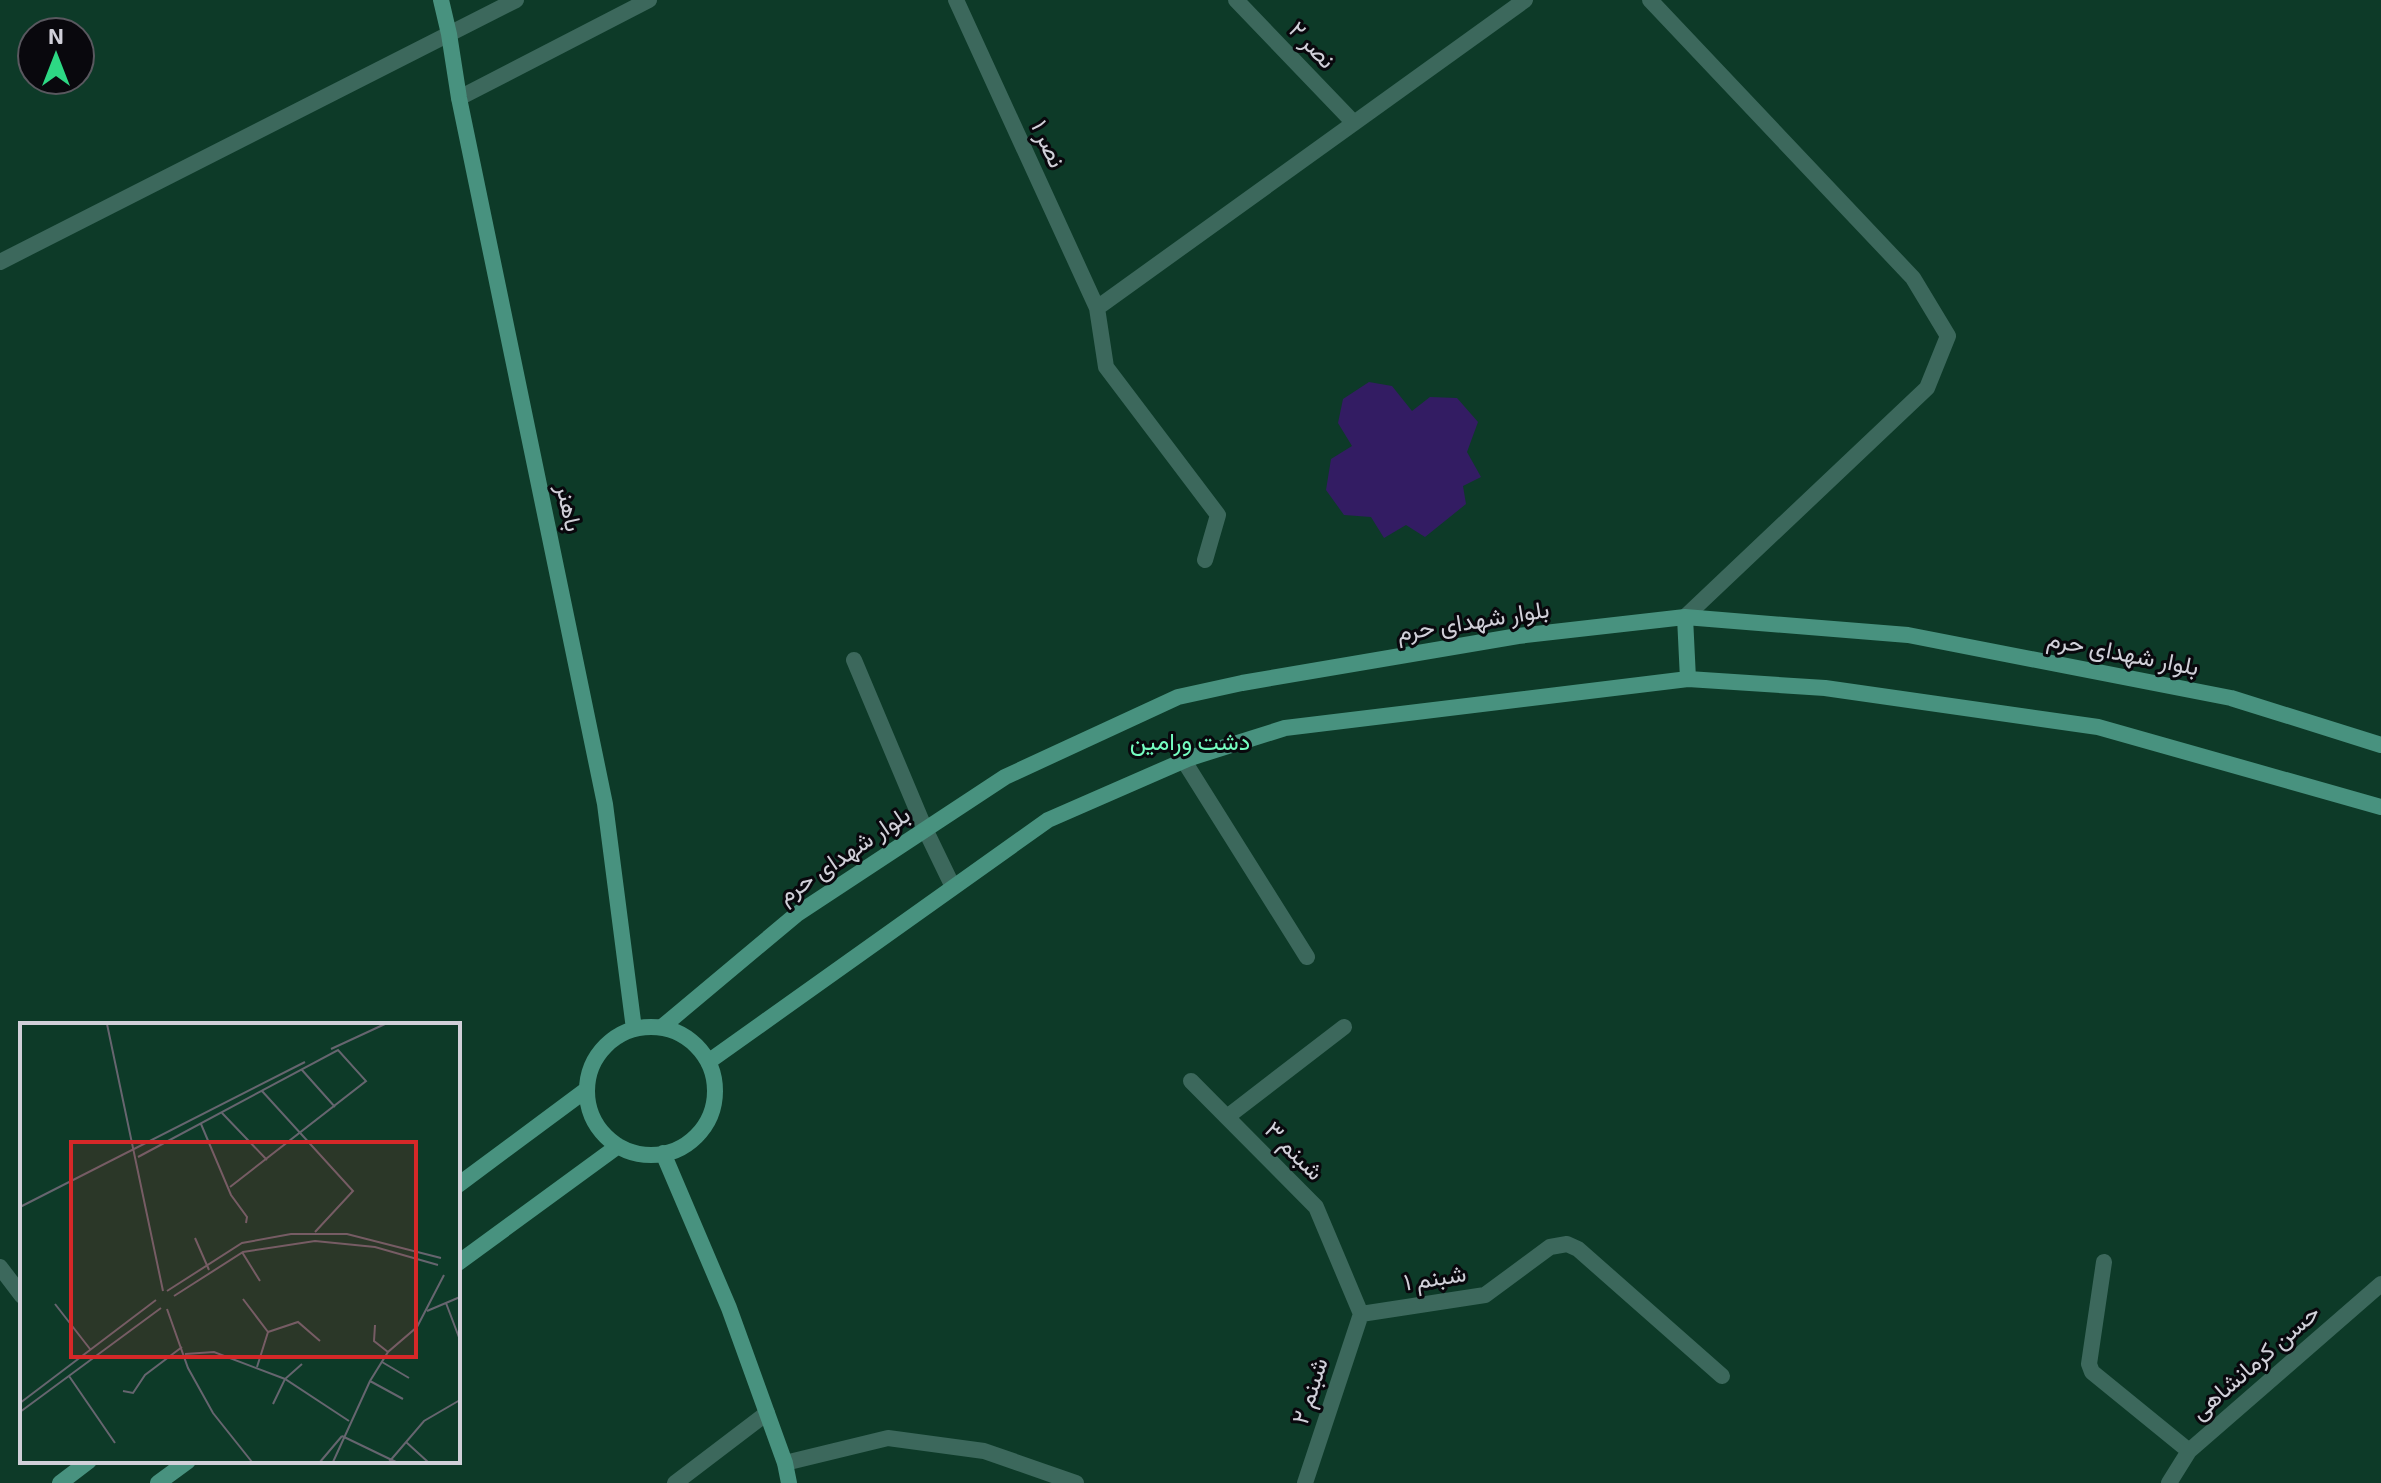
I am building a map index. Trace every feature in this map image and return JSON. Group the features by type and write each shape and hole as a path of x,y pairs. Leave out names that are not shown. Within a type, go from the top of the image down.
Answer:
{"main road":[{"name":"باهنر","path":"441,0 605,804 634,1029"},
{"path":"1685,617 1688,679"},
{"name":"بلوار شهدای حرم","path":"662,1027 797,914 1005,777 1178,697 1242,683 1518,636 1685,617 1908,635 2231,698 2381,745"},
{"path":"708,1062 1048,820 1184,761 1285,728 1688,679 1825,688 2098,727 2381,807"},
{"path":"662,1027 697,1045 708,1062 715,1085 713,1108 702,1129 685,1145 647,1155 618,1146 601,1132 590,1112 586,1090 590,1070 600,1051 615,1037 634,1029 662,1027"},
{"path":"460,1184 586,1090"},
{"path":"460,1262 618,1146"},
{"path":"663,1153 729,1308 785,1463 789,1483"},
{"path":"60,1483 86,1463"},
{"path":"158,1483 185,1463"}],"street":[{"path":"0,262 516,0"},
{"path":"459,98 649,0"},
{"name":"نصر ۱","path":"956,0 1097,308 1106,367 1218,515 1205,560"},
{"name":"نصر ۲","path":"1236,0 1354,123"},
{"path":"1097,308 1525,0"},
{"path":"1650,0 1913,278 1948,336 1927,388 1685,617"},
{"path":"854,660 925,829 953,887"},
{"path":"1184,761 1307,957"},
{"path":"1227,1117 1344,1027"},
{"name":"شبنم ۳","path":"1191,1081 1316,1207 1361,1314"},
{"name":"شبنم ۱","path":"1361,1314 1485,1295 1550,1247 1567,1244 1578,1249 1722,1376"},
{"path":"2104,1262 2089,1364 2092,1372 2189,1451"},
{"path":"0,1267 20,1293"},
{"name":"حسن کرمانشاهی","path":"2169,1483 2189,1451 2381,1284"},
{"name":"شبنم ۲","path":"1305,1483 1361,1314"},
{"path":"675,1483 767,1413"},
{"path":"785,1463 888,1438 984,1451 1076,1483"}],"green space":[{"name":"دشت ورامین","path":"0,0 2381,0 2381,1483 0,1483"}],"building":[{"path":"1369,382 1392,386 1412,411 1430,397 1457,398 1478,422 1467,452 1481,477 1463,486 1466,504 1425,537 1406,525 1384,538 1371,517 1344,515 1326,490 1331,459 1352,446 1338,423 1343,399"}]}
